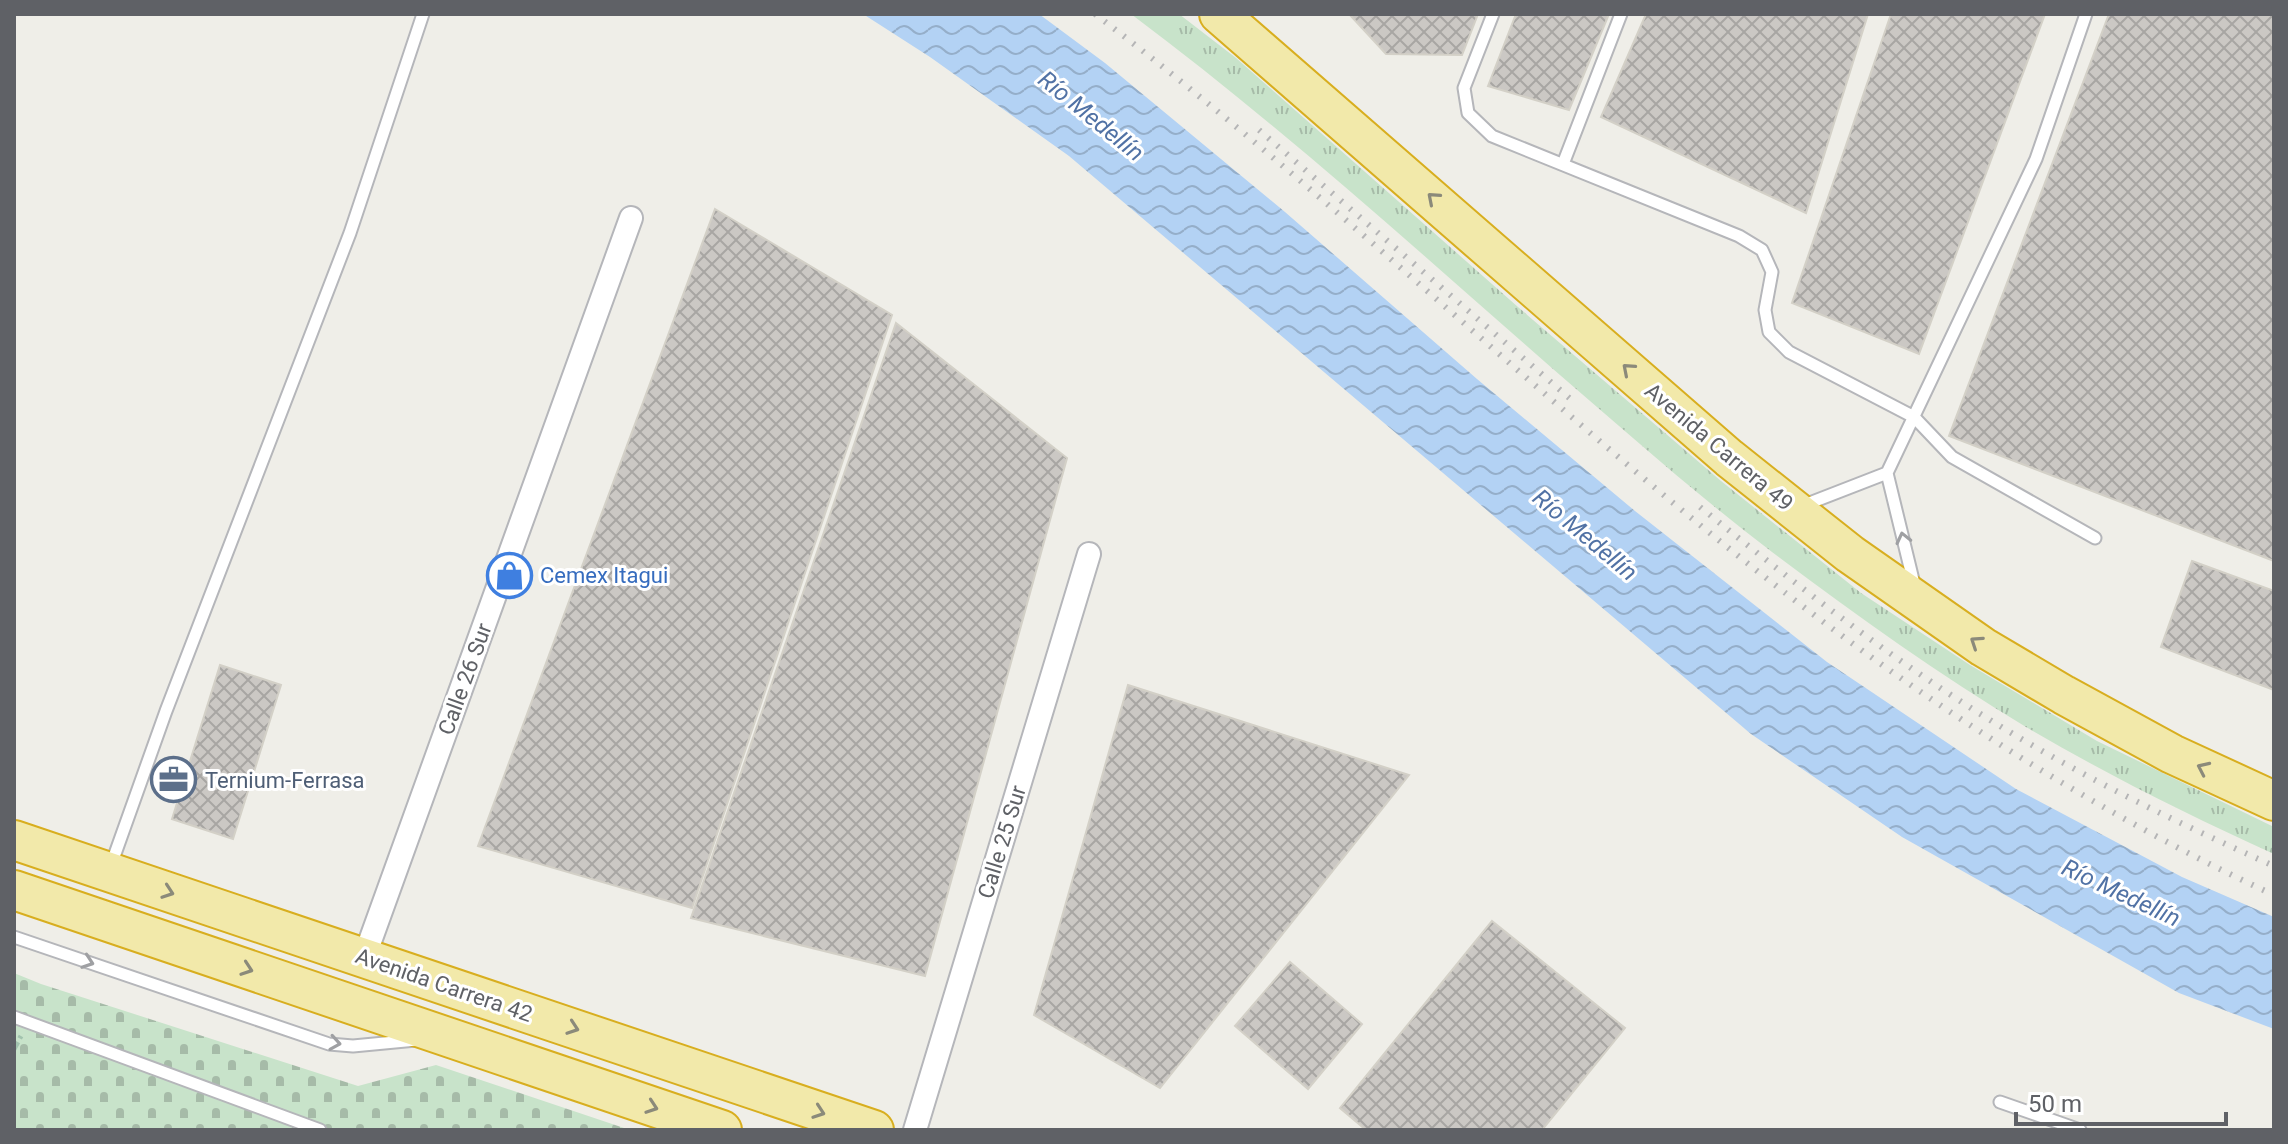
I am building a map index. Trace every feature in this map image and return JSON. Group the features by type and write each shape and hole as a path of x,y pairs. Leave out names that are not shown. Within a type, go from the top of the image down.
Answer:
{"highway":[{"name":"Avenida Carrera 49","path":"1219,14 1729,458 1850,554 1983,647 2064,695 2172,754 2274,801"},
{"name":"Avenida Carrera 42","path":"14,840 874,1130"},
{"path":"14,890 722,1130"},
{"path":"645,1053 750,1130"}],"street":[{"name":"Calle 26 Sur","path":"364,958 631,218"},
{"name":"Calle 25 Sur","path":"915,1130 1089,554"}],"lane":[{"path":"108,872 166,711 350,233 423,14"},
{"path":"1493,14 1464,88 1468,113 1492,136 1739,236 1762,250 1772,272 1765,310 1769,332 1789,352 1914,417 1952,457 2095,538"},
{"path":"1563,164 1621,14"},
{"path":"1918,602 1887,473 2036,159 2086,14"},
{"path":"1792,510 1887,473"},
{"path":"14,937 329,1044 353,1046 447,1037"},
{"path":"14,1017 320,1130"},
{"path":"2000,1102 2080,1130"}],"green space":[{"path":"1131,14 1179,14 1236,58 1721,481 1861,593 1970,665 2097,741 2274,827 2274,854 2148,794 2026,727 1929,665 1834,598 1689,485 1293,143"},
{"path":"14,973 358,1086 436,1065 630,1130 14,1130"}],"water":[{"name":"Río Medellín","path":"863,14 1039,14 1105,63 1285,212 1635,511 1827,662 2016,789 2182,877 2274,917 2274,1029 2179,993 1902,837 1751,734 1069,156 930,57"}],"building":[{"path":"1349,14 1478,14 1462,55 1386,54"},
{"path":"1516,14 1609,14 1569,110 1488,86"},
{"path":"1646,14 1868,14 1806,213 1601,117"},
{"path":"1891,14 2045,14 1919,354 1792,303"},
{"path":"2109,14 2274,14 2274,561 1949,436"},
{"path":"715,209 892,315 692,908 478,846"},
{"path":"896,323 1067,458 925,976 691,918"},
{"path":"2192,561 2274,591 2274,690 2161,647"},
{"path":"220,665 281,685 233,839 172,819"},
{"path":"1128,685 1409,775 1160,1088 1034,1015"},
{"path":"1492,921 1625,1028 1542,1130 1366,1130 1340,1108"},
{"path":"1290,962 1362,1024 1308,1089 1235,1026"}],"railway":[{"path":"1095,14 1288,171 1665,496 1860,649 1959,718 2061,782 2166,841 2274,895"},
{"path":"1259,130 1574,402"},
{"path":"1700,507 1858,630 1982,715 2117,791 2274,866"}],"place":[{"name":"Cemex Itagui","path":"509,575"},
{"name":"Ternium-Ferrasa","path":"174,780"}]}
